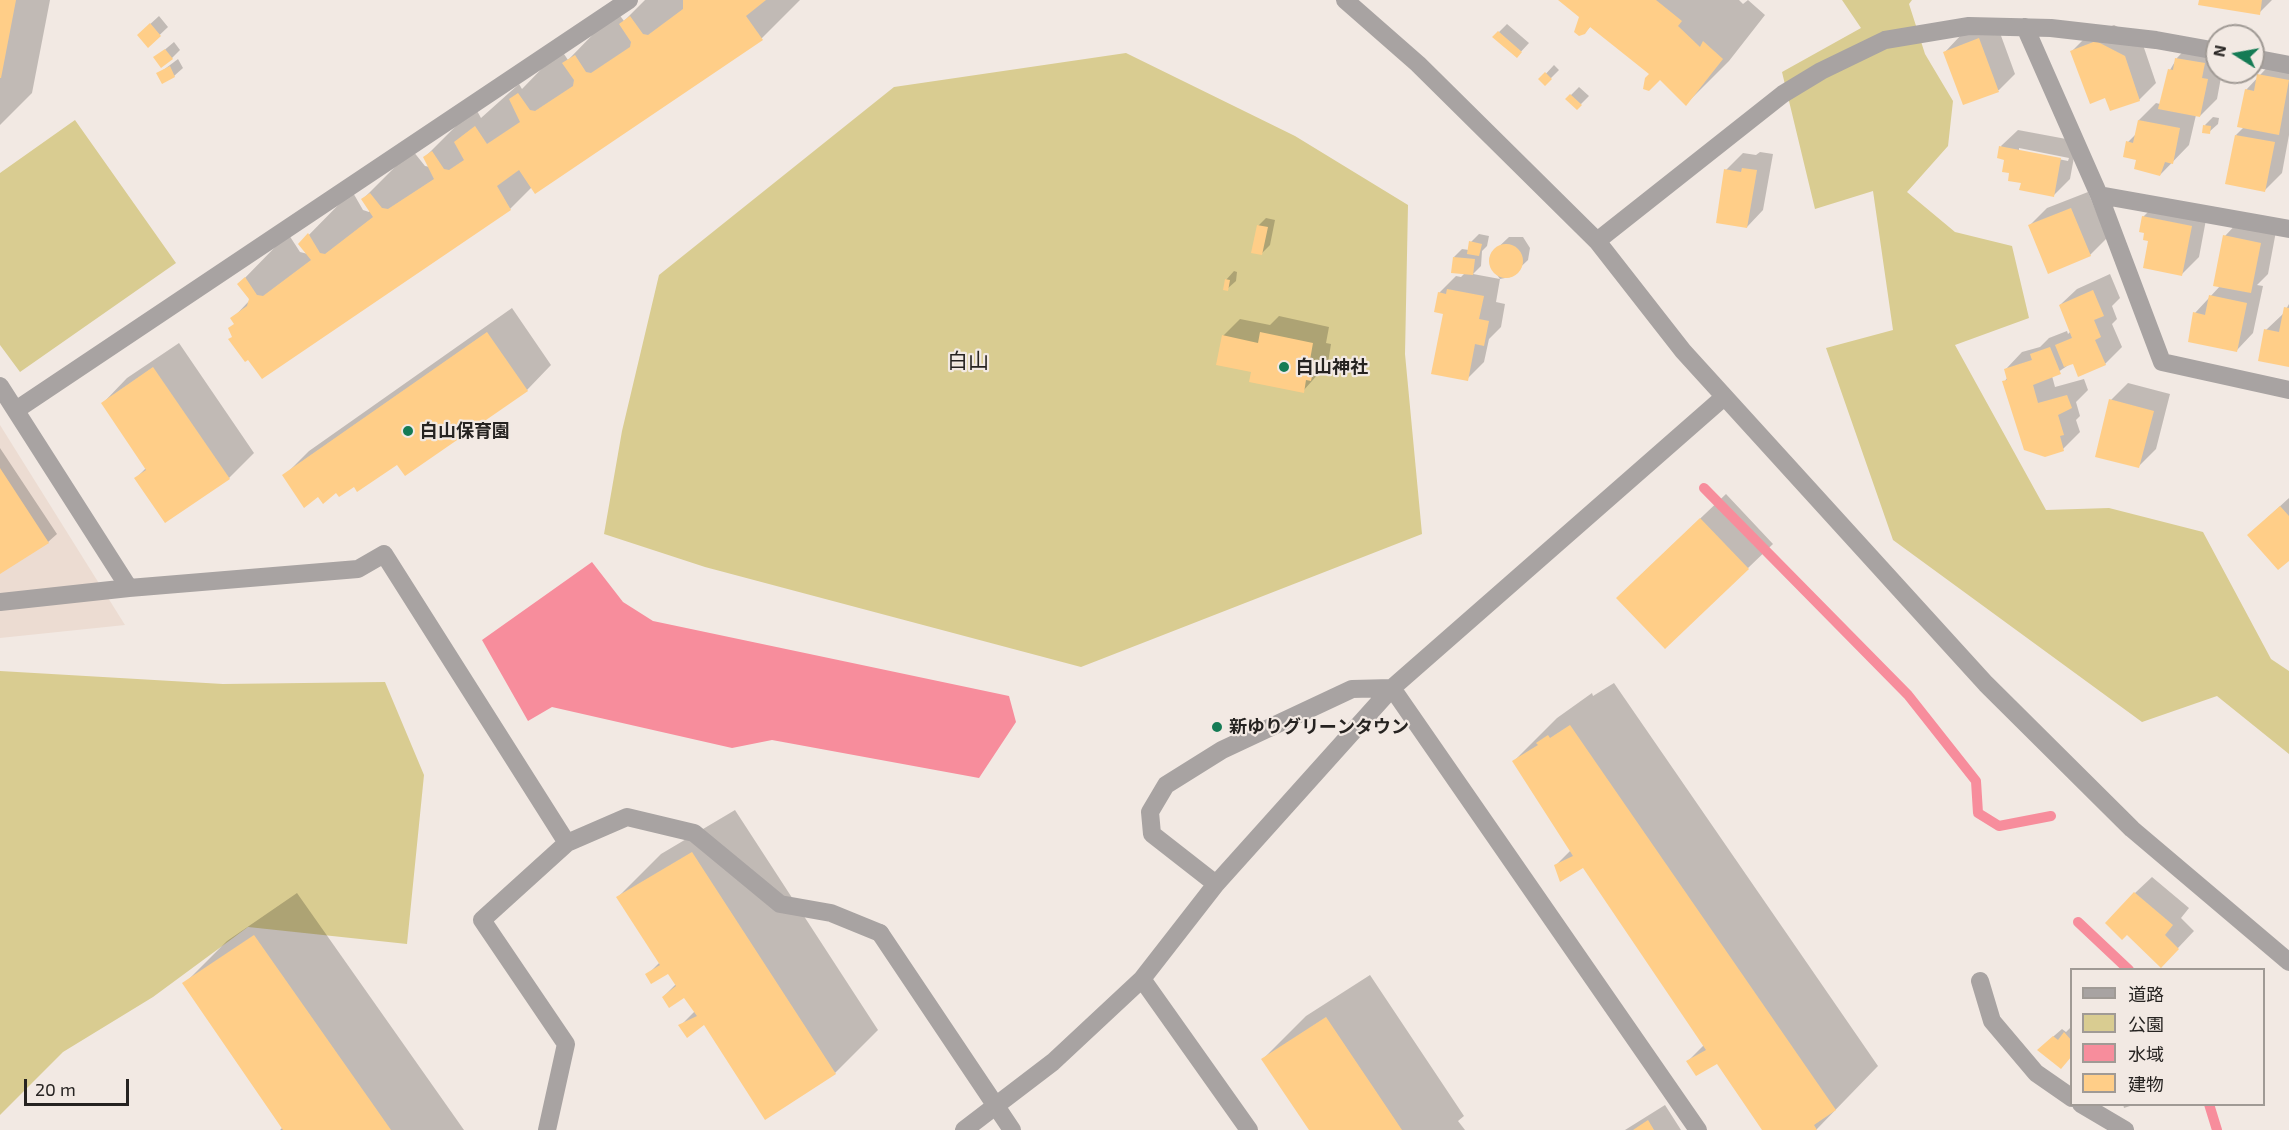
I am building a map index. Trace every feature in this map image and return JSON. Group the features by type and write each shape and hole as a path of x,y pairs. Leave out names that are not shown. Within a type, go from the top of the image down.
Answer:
{"street":[{"path":"16,410 629,0"},
{"path":"1351,2 1418,64 1597,241 1683,351 1986,684 2132,829 2289,962"},
{"path":"1597,241 1783,94 1821,71 1884,40 1969,26 2025,27 2156,40 2205,49"},
{"path":"2025,27 2099,195 2162,362 2289,390"},
{"path":"2265,60 2289,65"},
{"path":"2099,195 2289,229"},
{"path":"0,386 129,588"},
{"path":"964,1130 1053,1062 1142,979 1216,884 1392,688 1724,397"},
{"path":"0,602 129,588 358,569 384,554 567,843"},
{"path":"1216,884 1152,834 1150,812 1166,784 1222,750 1352,689 1392,688"},
{"path":"1392,688 1698,1130"},
{"path":"547,1130 566,1044 482,920 567,843 627,817 694,833 780,903 831,914 880,933 1012,1130"},
{"path":"1142,979 1249,1130"},
{"path":"1980,981 1992,1021 2036,1073 2070,1097"},
{"path":"2084,1106 2125,1130"}],"shaded area":[{"path":"0,425 125,625 0,638"}],"green space":[{"path":"1842,0 1912,0 1909,4 1925,54 1953,101 1948,146 1907,192 1955,232 2012,246 2029,318 1955,345 2046,510 2109,508 2203,532 2271,659 2289,671 2289,754 2217,696 2142,722 1893,540 1826,348 1893,330 1873,191 1815,209 1782,72 1861,28"},
{"path":"1126,53 1295,136 1408,205 1405,354 1422,534 1081,667 705,567 604,534 622,431 659,275 894,87"},
{"path":"75,120 176,263 20,372 0,345 0,173"},
{"path":"0,671 223,684 385,682 424,775 407,944 248,927 153,997 63,1052 0,1115"}],"water":[{"path":"592,562 623,602 653,621 1009,696 1016,722 979,778 772,740 732,748 552,707 528,721 482,640"}],"building":[{"path":"0,0 16,0 1,78 0,78"},
{"path":"683,0 766,0 746,16 763,40 535,194 519,170 497,186 511,210 262,379 248,360 245,362 228,339 232,337 228,328 234,324 230,318 247,306 249,299 237,284 245,277 257,295 263,296 311,260 298,244 308,233 320,253 325,254 373,217 361,199 370,193 382,208 388,209 434,179 423,157 432,151 444,169 449,170 464,160 454,142 475,126 487,144 520,122 509,99 518,93 530,110 535,111 573,86 574,80 562,63 575,55 586,72 591,73 630,47 631,42 619,24 630,16 643,34 648,35 683,9"},
{"path":"1558,0 1656,0 1682,21 1678,26 1700,47 1703,41 1723,59 1686,106 1660,80 1649,91 1643,89 1645,78 1649,74 1590,27 1585,34 1579,36 1574,32 1579,17"},
{"path":"2199,0 2262,0 2260,15 2198,5"},
{"path":"150,23 161,36 148,48 137,35"},
{"path":"1498,31 1522,52 1517,58 1492,37"},
{"path":"1979,38 1999,92 1963,105 1943,52"},
{"path":"2096,41 2125,56 2140,101 2110,111 2105,98 2090,104 2070,51"},
{"path":"165,49 173,59 161,68 153,57"},
{"path":"2175,58 2205,63 2202,78 2205,78 2205,84 2207,84 2200,117 2158,109 2168,69 2173,70"},
{"path":"170,66 175,77 162,84 156,73"},
{"path":"1545,72 1552,79 1545,86 1538,79"},
{"path":"2265,76 2289,80 2279,135 2237,127 2245,89 2254,91 2255,84 2265,84"},
{"path":"1570,94 1582,105 1577,110 1565,99"},
{"path":"2138,120 2180,128 2173,164 2165,162 2160,176 2134,169 2136,160 2123,157 2126,141 2133,143"},
{"path":"2203,125 2211,126 2210,134 2202,133"},
{"path":"2235,135 2275,142 2265,192 2225,184"},
{"path":"1999,146 2061,158 2054,197 2019,190 2021,183 2008,181 2009,173 2002,172 2004,160 1997,158"},
{"path":"1742,168 1757,170 1747,228 1716,223 1724,169 1741,172"},
{"path":"2071,208 2091,256 2048,274 2028,225"},
{"path":"2142,216 2192,226 2182,276 2143,268 2148,241 2143,240 2144,233 2139,232"},
{"path":"1257,225 1268,227 1262,255 1251,253"},
{"path":"2223,235 2261,243 2251,293 2213,286"},
{"path":"1469,241 1482,244 1479,256 1467,254"},
{"path":"1506,244 1518,249 1523,261 1518,273 1506,278 1494,273 1489,261 1494,249"},
{"path":"1453,257 1475,259 1473,275 1451,273"},
{"path":"1225,279 1230,280 1228,291 1223,290"},
{"path":"1447,289 1484,296 1479,319 1489,321 1484,346 1475,344 1468,381 1431,374 1443,314 1434,312 1438,292 1446,294"},
{"path":"2093,290 2104,316 2094,320 2101,337 2095,340 2106,365 2078,377 2073,364 2064,367 2055,345 2072,338 2059,305"},
{"path":"2209,295 2247,303 2237,352 2188,342 2193,312 2205,315"},
{"path":"2284,307 2289,308 2289,367 2258,361 2264,329 2279,332"},
{"path":"487,332 528,391 405,476 397,465 357,492 354,487 339,497 336,493 323,504 318,497 304,508 282,475"},
{"path":"1260,332 1313,343 1310,360 1315,361 1311,381 1306,380 1304,393 1249,382 1251,372 1216,365 1222,335 1258,343"},
{"path":"2050,347 2061,374 2033,385 2038,403 2067,395 2072,408 2058,415 2064,435 2060,436 2064,451 2045,457 2024,450 2002,381 2007,380 2004,369 2032,360 2030,354"},
{"path":"153,367 230,479 165,523 134,478 146,470 101,403"},
{"path":"2109,399 2154,411 2139,468 2095,457"},
{"path":"0,468 49,543 0,574"},
{"path":"2280,506 2289,516 2289,561 2278,570 2247,535"},
{"path":"1700,518 1749,569 1665,649 1616,598"},
{"path":"1570,725 1836,1110 1814,1125 1817,1130 1762,1130 1717,1064 1696,1076 1686,1061 1706,1050 1583,868 1560,882 1554,865 1573,856 1512,761 1538,745 1536,743 1548,735 1550,738"},
{"path":"692,852 836,1074 765,1120 704,1025 687,1038 678,1025 697,1016 684,998 669,1008 662,997 676,986 668,974 651,984 645,974 660,965 616,897"},
{"path":"2134,892 2173,925 2165,935 2179,949 2161,968 2127,935 2122,940 2105,923"},
{"path":"254,935 391,1130 283,1130 182,983"},
{"path":"1326,1017 1402,1130 1309,1130 1261,1059"},
{"path":"2064,1032 2070,1039 2070,1058 2061,1069 2037,1050 2053,1036 2058,1040"},
{"path":"1648,1120 1654,1130 1633,1130"}],"waterway":[{"path":"1704,488 1908,695 1976,781 1978,813 1999,826 2051,816"},
{"path":"2078,922 2127,968"},
{"path":"2210,1106 2217,1130"}],"place":[{"name":"白山神社","path":"1284,367"},
{"name":"白山保育園","path":"408,431"},
{"name":"新ゆりグリーンタウン","path":"1217,727"}],"district":[{"name":"白山","path":"968,361"}]}
